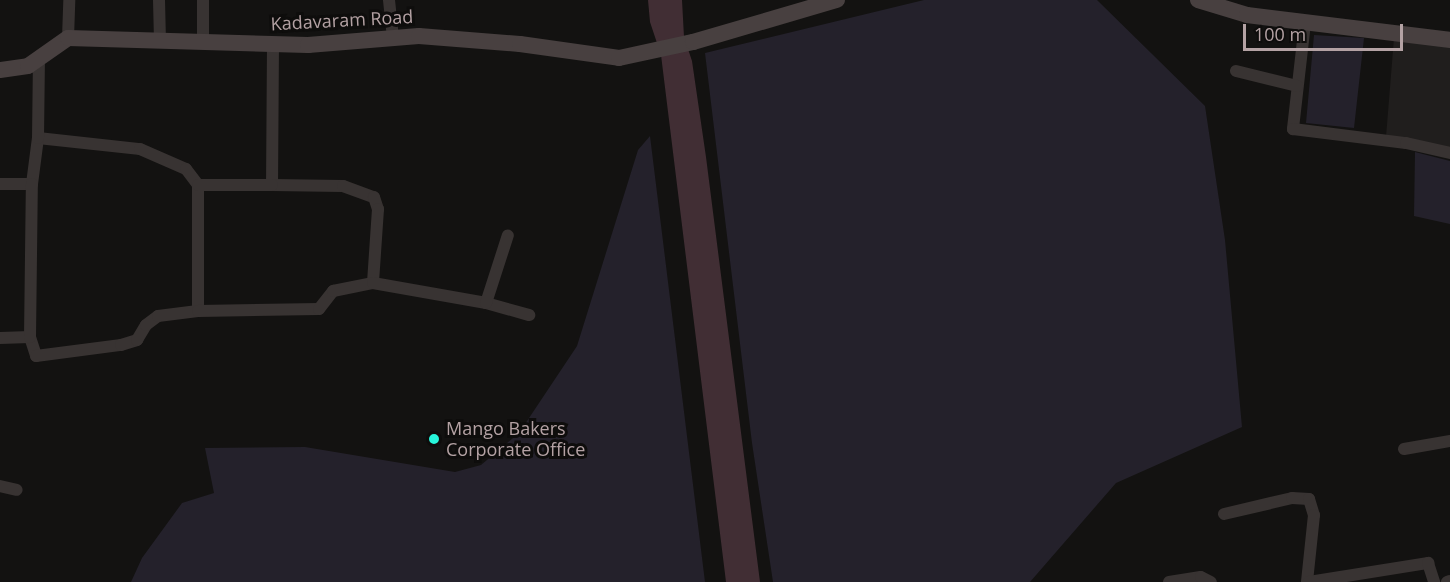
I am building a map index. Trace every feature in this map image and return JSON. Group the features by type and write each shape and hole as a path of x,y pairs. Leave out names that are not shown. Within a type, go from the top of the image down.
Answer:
{"main road":[{"name":"Kadavaram Road","path":"68,38 273,44 419,36 520,44 619,58 693,42 837,0"},
{"path":"1197,0 1247,15 1450,40"},
{"path":"0,70 28,66 60,39 68,38"}],"street":[{"path":"68,38 69,0"},
{"path":"159,0 160,41"},
{"path":"203,0 203,42"},
{"path":"389,0 393,38"},
{"path":"1305,23 1293,129 1406,143 1450,153"},
{"path":"272,185 273,44"},
{"path":"39,59 38,138 32,183 30,338 36,356 120,345 137,340 146,325 159,316 198,311 319,309 333,291 373,283 486,303 529,315"},
{"path":"1236,71 1297,86"},
{"path":"38,138 140,149 174,161 198,185 343,186 374,197 378,209 373,283"},
{"path":"0,184 32,183"},
{"path":"198,185 198,311"},
{"path":"486,303 508,235"},
{"path":"0,338 30,338"},
{"path":"1404,449 1450,441"},
{"path":"0,486 17,490"},
{"path":"1224,514 1292,498 1309,499 1314,515 1308,582 1428,563 1434,582"},
{"path":"1169,582 1201,577 1211,582"}],"shaded area":[{"path":"648,0 682,0 684,37 692,61 706,157 760,582 726,582 661,55 650,22"},
{"path":"924,0 1097,0 1205,106 1225,240 1242,427 1116,483 1030,582 773,582 752,443 705,53"},
{"path":"1314,35 1364,38 1354,128 1306,123"},
{"path":"1394,38 1450,42 1450,148 1386,137"},
{"path":"650,136 705,582 131,582 142,558 182,503 214,493 205,448 305,447 455,472 481,465 519,433 577,346 638,150"},
{"path":"1415,152 1450,161 1450,224 1414,216"}],"place":[{"name":"Mango Bakers Corporate Office","path":"434,439"}]}
